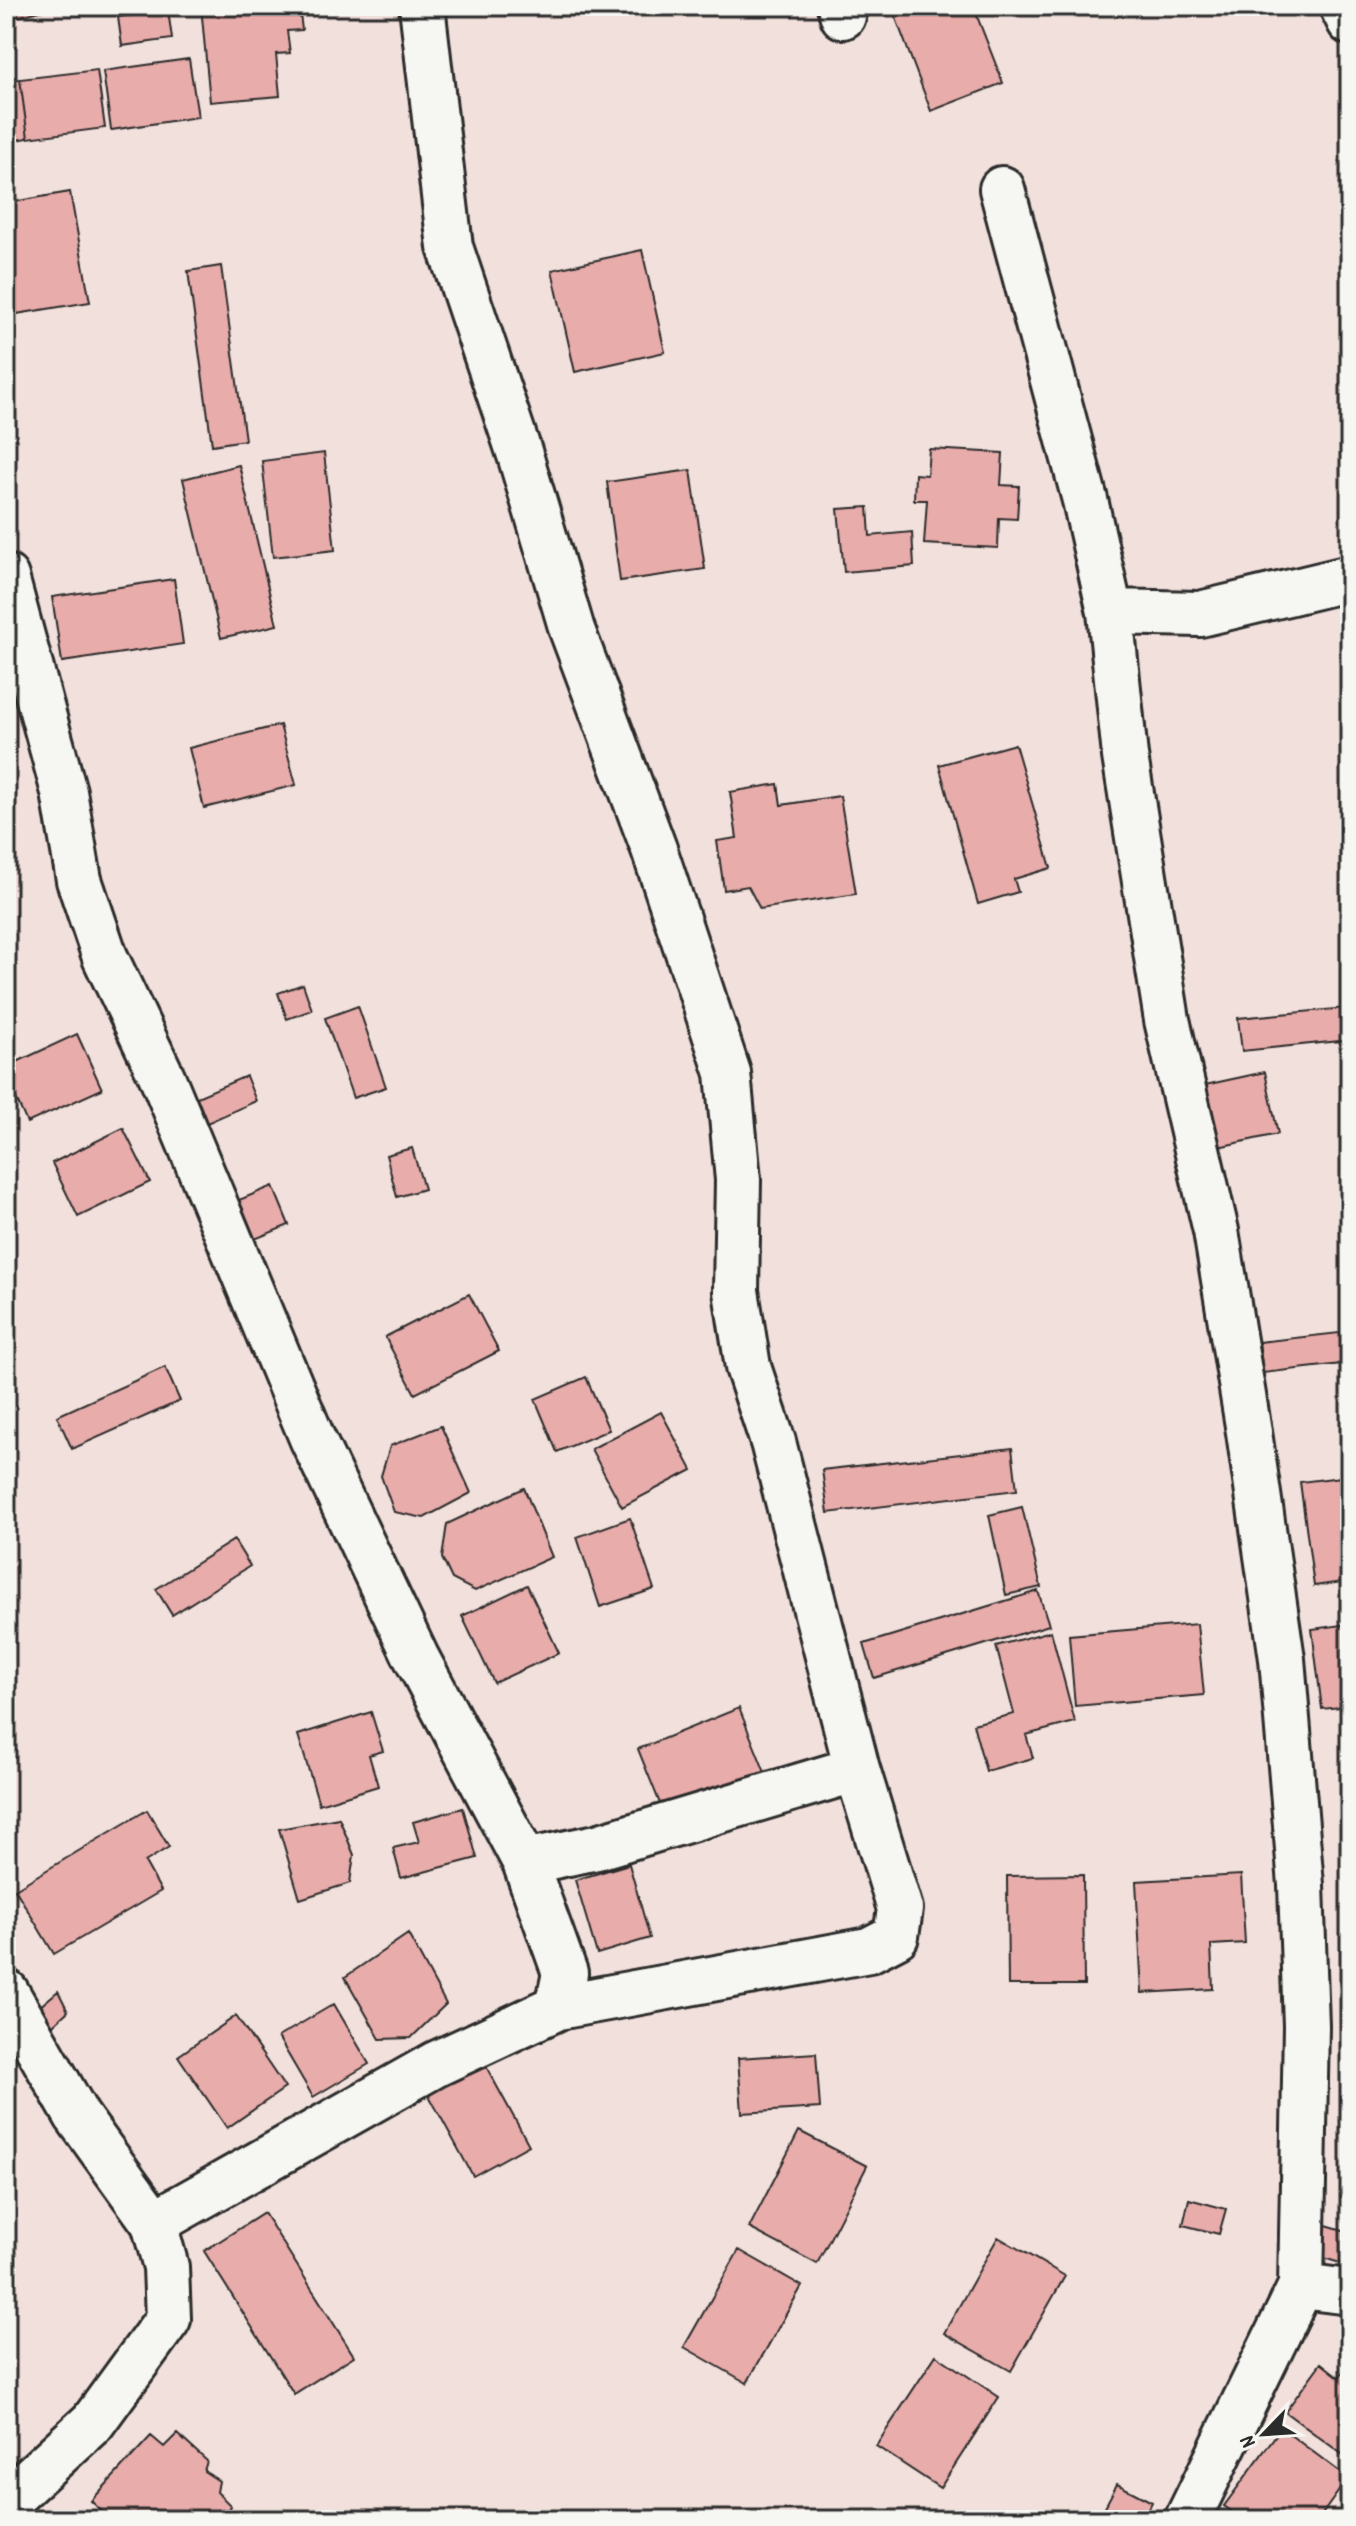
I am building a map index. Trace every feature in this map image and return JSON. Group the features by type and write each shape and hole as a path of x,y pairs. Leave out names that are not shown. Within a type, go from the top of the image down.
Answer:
{"street":[{"path":"154,2223 436,2064 558,2007 869,1950 896,1936 900,1909 857,1769 773,1442 748,1367 736,1291 738,1180 728,1073 654,849 572,630 520,455 450,247 422,6"},
{"path":"1342,6 1350,22"},
{"path":"1002,189 1085,500 1110,612 1125,756 1167,1020 1216,1231 1249,1432 1282,1659 1301,1885 1306,2026 1301,2286 1187,2520"},
{"path":"6,577 64,792 79,880 105,957 163,1079 319,1452 416,1657 525,1862 565,1973 558,2007"},
{"path":"1110,612 1200,614 1350,578"},
{"path":"525,1862 597,1847 857,1769"},
{"path":"6,1992 77,2116 154,2223 166,2267 168,2319 93,2422 6,2502"},
{"path":"1301,2286 1350,2292"}],"building":[{"path":"14,6 59,6 17,17"},
{"path":"201,6 299,6 302,30 287,31 290,53 276,54 280,96 210,102"},
{"path":"911,6 930,6 932,12 947,6 973,6 1003,83 931,111 894,13"},
{"path":"168,10 172,39 122,46 118,17"},
{"path":"189,59 198,117 111,130 103,71"},
{"path":"97,70 105,128 28,138 20,79"},
{"path":"20,79 28,138 6,142 6,80"},
{"path":"70,192 90,302 10,315 6,291 6,203"},
{"path":"642,250 665,352 575,372 552,270"},
{"path":"221,266 245,440 212,445 188,271"},
{"path":"929,449 1003,453 1001,485 1019,486 1017,519 999,518 998,548 924,544 927,500 914,500 915,474 927,475"},
{"path":"324,453 335,550 273,557 262,461"},
{"path":"239,465 277,625 221,638 183,479"},
{"path":"691,470 705,569 620,581 607,482"},
{"path":"868,507 870,536 912,532 914,566 844,572 838,509"},
{"path":"174,579 183,644 62,662 52,597"},
{"path":"280,725 296,785 204,808 189,748"},
{"path":"1015,744 1051,868 1014,879 1018,892 978,904 939,765"},
{"path":"778,784 781,805 840,796 856,894 760,909 748,886 724,890 717,841 737,838 730,792"},
{"path":"303,984 312,1010 287,1019 278,993"},
{"path":"358,1006 386,1087 353,1098 325,1018"},
{"path":"1346,1008 1350,1040 1242,1051 1238,1018"},
{"path":"77,1034 102,1089 27,1123 6,1076 6,1067"},
{"path":"1265,1072 1278,1134 1218,1147 1205,1085"},
{"path":"246,1076 256,1101 207,1123 197,1097"},
{"path":"123,1128 150,1182 78,1217 52,1163"},
{"path":"412,1148 424,1189 397,1197 386,1155"},
{"path":"273,1186 289,1225 255,1239 239,1200"},
{"path":"469,1294 499,1351 415,1394 385,1337"},
{"path":"1348,1332 1350,1363 1263,1373 1259,1342"},
{"path":"165,1367 180,1401 72,1449 57,1416"},
{"path":"586,1377 609,1430 557,1452 535,1399"},
{"path":"661,1412 692,1470 622,1507 591,1449"},
{"path":"441,1426 471,1493 424,1518 394,1512 381,1476 390,1446"},
{"path":"1012,1448 1017,1490 828,1513 822,1470"},
{"path":"1350,1476 1350,1581 1314,1586 1300,1482"},
{"path":"524,1488 552,1557 475,1591 452,1579 442,1558 447,1524"},
{"path":"1022,1507 1041,1587 1006,1595 989,1515"},
{"path":"630,1518 654,1589 600,1607 577,1537"},
{"path":"234,1540 250,1566 172,1615 156,1589"},
{"path":"527,1585 559,1653 494,1683 462,1616"},
{"path":"1038,1591 1049,1625 874,1678 864,1644"},
{"path":"1197,1624 1204,1695 1075,1706 1069,1635"},
{"path":"1350,1624 1350,1706 1322,1709 1312,1629"},
{"path":"1051,1631 1075,1722 1026,1735 1033,1758 986,1771 973,1724 1014,1714 996,1646"},
{"path":"739,1708 768,1780 667,1821 638,1749"},
{"path":"371,1712 383,1751 369,1755 378,1786 319,1804 298,1735"},
{"path":"463,1808 477,1858 401,1878 393,1848 419,1842 413,1822"},
{"path":"147,1810 169,1847 145,1862 161,1891 54,1954 15,1889"},
{"path":"339,1818 354,1855 350,1883 300,1899 279,1829"},
{"path":"629,1864 650,1938 597,1954 575,1880"},
{"path":"1083,1875 1084,1985 1008,1985 1007,1876"},
{"path":"1241,1875 1245,1943 1211,1945 1213,1989 1142,1993 1136,1881"},
{"path":"408,1934 446,2004 411,2038 380,2039 345,1977"},
{"path":"58,1991 68,2011 52,2026 38,2008"},
{"path":"334,2004 369,2064 313,2097 278,2037"},
{"path":"236,2016 285,2088 227,2128 178,2056"},
{"path":"816,2053 820,2108 742,2113 738,2058"},
{"path":"482,2059 529,2145 473,2176 426,2090"},
{"path":"799,2131 867,2166 817,2264 749,2228"},
{"path":"1189,2199 1226,2209 1219,2234 1183,2225"},
{"path":"264,2213 354,2356 294,2394 204,2251"},
{"path":"1326,2225 1350,2232 1350,2266 1317,2256"},
{"path":"998,2237 1065,2276 1011,2371 944,2333"},
{"path":"739,2250 802,2286 747,2383 684,2347"},
{"path":"936,2355 999,2397 940,2488 876,2446"},
{"path":"1350,2362 1350,2460 1285,2412 1321,2363 1339,2377"},
{"path":"1281,2428 1348,2478 1318,2520 1244,2520 1224,2506"},
{"path":"177,2434 207,2461 204,2471 219,2481 217,2492 231,2506 220,2520 111,2520 91,2501 151,2436 164,2447"},
{"path":"1117,2484 1152,2502 1143,2520 1098,2520"}]}
